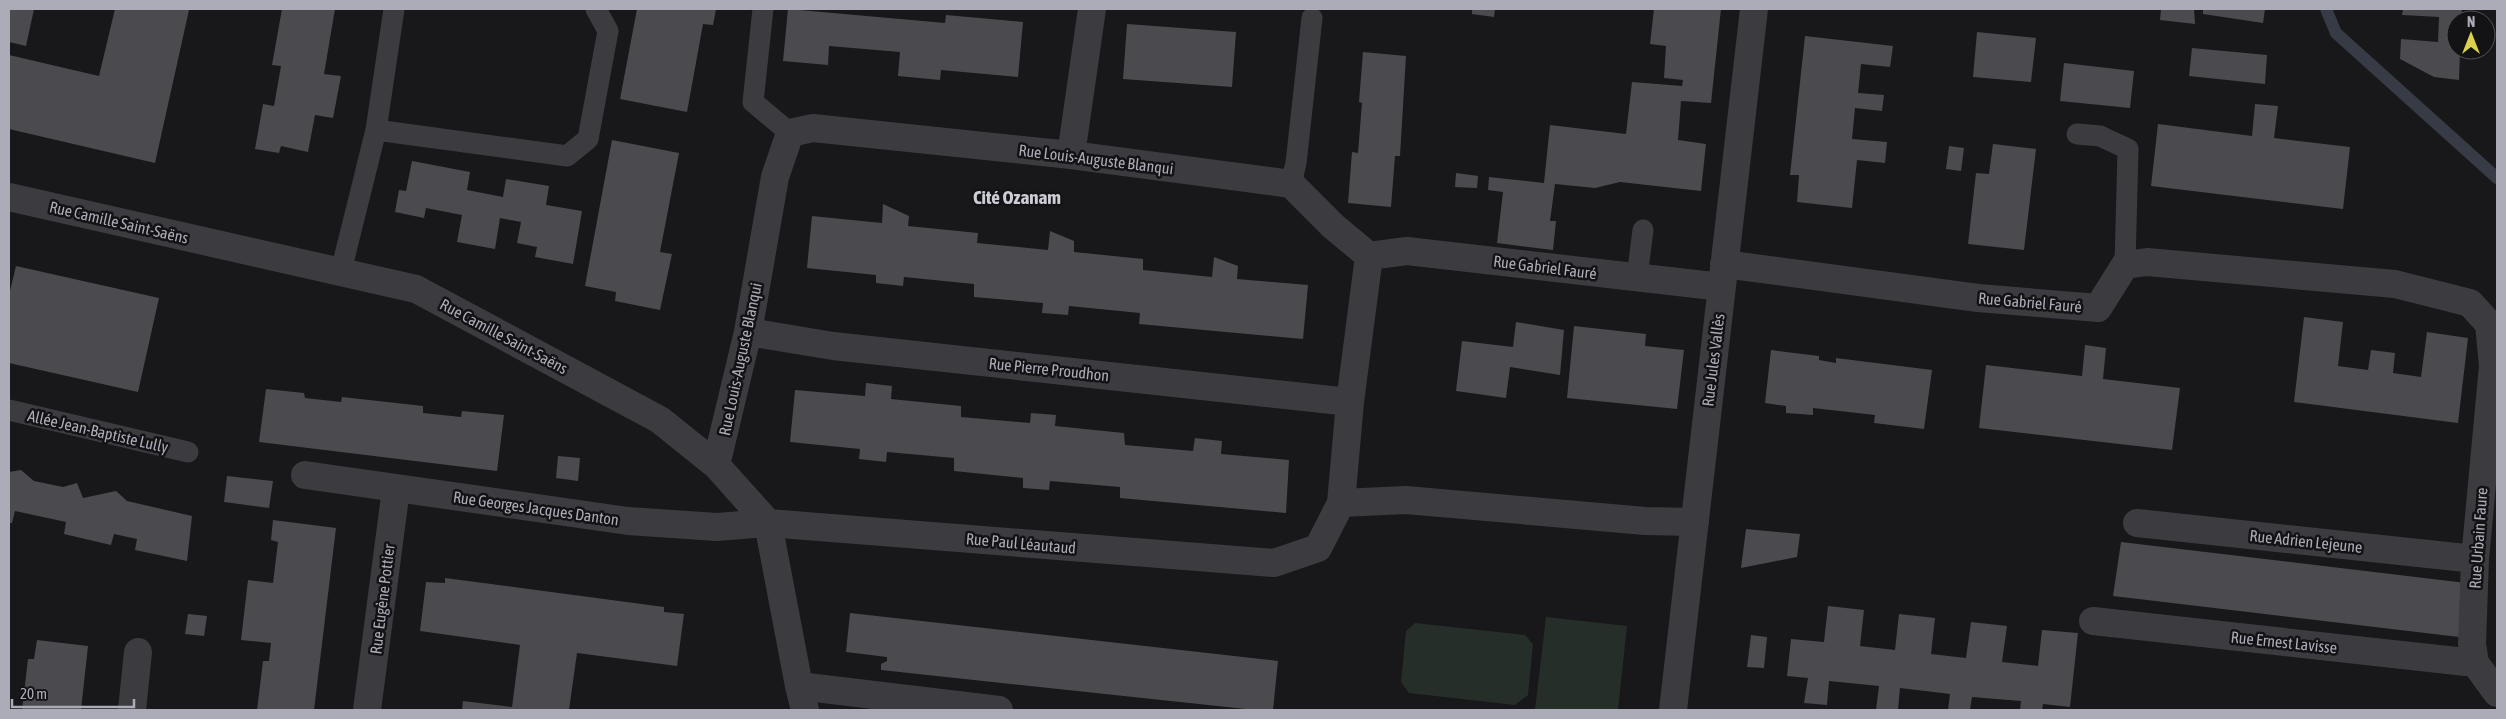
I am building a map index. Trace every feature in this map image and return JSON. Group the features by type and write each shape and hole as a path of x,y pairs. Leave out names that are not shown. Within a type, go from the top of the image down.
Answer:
{"street":[{"path":"1071,155 1092,9"},
{"name":"Rue Jules Vallès","path":"1673,710 1754,9"},
{"name":"Rue Louis-Auguste Blanqui","path":"716,465 748,332 775,178 790,133 813,128 1071,155 1291,184"},
{"path":"1291,184 1333,226 1369,256 1350,402 1341,503 1406,500 1646,521 1695,522"},
{"name":"Rue Camille Saint-Saëns","path":"9,198 416,289 660,420 716,465 768,523"},
{"name":"Rue Gabriel Fauré","path":"1369,256 1407,251 1637,277 1723,276 2098,308 2125,265"},
{"name":"Rue Urbain Faure","path":"2125,265 2147,262 2396,284 2470,303 2489,324 2493,366 2475,559 2472,644 2475,663"},
{"name":"Rue Pierre Proudhon","path":"748,332 833,346 1350,402"},
{"name":"Rue Georges Jacques Danton","path":"306,475 628,521 716,527 768,523"},
{"name":"Rue Eugène Pottier","path":"367,710 396,489"},
{"name":"Rue Paul Léautaud","path":"768,523 1274,563 1318,548 1341,503"},
{"path":"768,523 802,698 999,710"},
{"name":"Rue Adrien Lejeune","path":"2136,523 2475,559"},
{"name":"Rue Ernest Lavisse","path":"2093,620 2475,663"},
{"path":"132,710 138,652"},
{"path":"2475,663 2497,692"}],"lane":[{"path":"341,271 376,130 394,9"},
{"path":"376,130 567,156 588,140 608,31 596,9"},
{"path":"763,9 753,102 790,133"},
{"path":"1291,184 1296,163 1312,18"},
{"path":"2077,134 2100,136 2128,149 2125,265"},
{"path":"1637,277 1642,230"},
{"name":"Allée Jean-Baptiste Lully","path":"9,410 188,452"}],"shaded area":[{"path":"1546,617 1627,626 1618,710 1535,710"},
{"path":"1415,623 1525,635 1533,644 1528,695 1515,705 1409,693 1401,682 1406,631"}],"building":[{"path":"9,9 34,9 26,46 9,42"},
{"path":"115,9 189,10 155,163 9,129 9,55 99,76"},
{"path":"282,9 335,9 324,74 341,76 333,118 315,115 308,152 281,146 279,153 255,149 263,104 274,106 281,66 272,65"},
{"path":"637,9 716,9 713,25 703,24 687,112 620,99"},
{"path":"788,9 945,23 946,15 1023,22 1018,77 941,70 940,80 898,76 900,52 829,46 828,65 783,61"},
{"path":"1472,9 1495,9 1494,17 1472,14"},
{"path":"1654,9 1721,9 1711,103 1681,101 1678,140 1706,144 1701,191 1620,182 1595,188 1555,184 1550,221 1556,221 1553,250 1497,243 1503,192 1488,190 1489,177 1544,183 1550,125 1626,134 1632,82 1682,86 1683,80 1664,78 1666,46 1650,44"},
{"path":"2161,9 2194,9 2195,24 2160,20"},
{"path":"2203,9 2265,9 2263,23 2203,14"},
{"path":"2403,9 2462,9 2446,10 2446,60 2460,60 2459,80 2434,77 2400,59 2401,39 2438,42 2439,17 2402,15"},
{"path":"1127,24 1236,32 1232,87 1123,79"},
{"path":"1977,32 2036,38 2031,82 1973,77"},
{"path":"1805,36 1893,46 1890,67 1861,64 1858,93 1884,95 1882,111 1855,108 1852,139 1887,142 1885,163 1857,160 1852,208 1797,202 1799,175 1790,175"},
{"path":"2192,48 2267,55 2265,84 2189,76"},
{"path":"1363,52 1406,56 1400,156 1395,156 1391,207 1348,203 1352,152 1358,153 1362,103 1359,102"},
{"path":"2064,63 2134,71 2130,108 2060,101"},
{"path":"2255,104 2278,106 2274,138 2350,147 2343,209 2151,186 2158,124 2252,136"},
{"path":"612,140 679,153 660,252 672,254 660,310 615,301 616,292 585,286"},
{"path":"1993,144 2036,149 2024,250 1968,244 1976,173 1989,174"},
{"path":"1949,146 1964,148 1961,171 1946,169"},
{"path":"412,161 470,172 467,190 503,197 506,179 549,186 546,205 582,211 573,264 535,257 537,247 517,243 521,222 500,218 495,249 457,242 462,215 426,208 424,218 395,212 399,190 406,191"},
{"path":"1456,173 1478,176 1477,188 1455,187"},
{"path":"883,204 909,216 908,226 978,233 977,243 1048,250 1050,231 1074,241 1074,252 1143,259 1143,270 1212,277 1214,257 1238,266 1237,279 1308,285 1303,339 1139,324 1140,313 1069,306 1068,315 1042,313 1043,303 974,297 974,284 904,277 903,286 876,283 876,275 807,268 812,216 882,223"},
{"path":"16,266 159,298 138,392 9,363 9,295"},
{"path":"2304,317 2343,322 2338,366 2368,370 2371,350 2395,353 2393,373 2421,377 2427,332 2468,338 2458,423 2294,402"},
{"path":"1516,322 1564,330 1560,375 1510,367 1506,398 1456,391 1462,341 1513,347"},
{"path":"1574,326 1646,334 1645,346 1684,350 1677,409 1567,398"},
{"path":"2085,345 2106,348 2103,379 2180,388 2172,450 1979,428 1986,365 2082,376"},
{"path":"1771,350 1819,356 1819,360 1836,363 1836,358 1932,370 1924,429 1874,423 1875,415 1813,408 1813,415 1786,413 1786,406 1765,403"},
{"path":"866,383 892,386 891,399 961,406 961,417 1030,423 1031,413 1056,415 1055,426 1124,433 1125,445 1193,451 1195,438 1222,441 1221,454 1289,460 1286,513 1120,498 1120,487 1050,481 1049,490 1023,488 1023,478 954,471 954,458 887,452 886,462 859,459 860,449 790,442 795,390 865,396"},
{"path":"266,389 304,393 305,398 341,402 342,397 423,406 423,413 461,417 462,411 504,415 497,471 259,442"},
{"path":"558,456 580,458 578,481 556,478"},
{"path":"21,470 34,481 63,487 77,483 83,498 116,491 127,501 192,516 187,561 135,550 137,539 114,534 111,545 64,534 66,522 15,511 12,523 9,523 9,472"},
{"path":"227,476 273,481 269,508 224,502"},
{"path":"273,520 336,528 314,710 257,710 263,661 269,661 271,643 241,640 248,580 273,583 278,542 271,540"},
{"path":"1746,529 1800,534 1797,557 1741,568"},
{"path":"2121,542 2466,583 2459,637 2113,596"},
{"path":"445,578 664,607 664,612 684,614 677,666 577,653 569,710 462,710 463,701 512,707 520,645 420,631 426,582 445,583"},
{"path":"1828,606 1864,610 1860,646 1895,650 1899,614 1935,618 1931,654 1966,658 1971,622 2007,626 2002,662 2038,666 2042,630 2078,633 2070,707 2043,704 2042,710 2020,710 2021,701 1972,697 1970,710 1948,710 1950,694 1900,688 1898,710 1876,710 1879,686 1829,681 1827,705 1804,703 1808,678 1787,676 1791,639 1824,642"},
{"path":"850,613 1278,661 1273,710 1255,710 881,670 881,664 887,661 887,657 846,652"},
{"path":"188,614 207,616 204,636 185,634"},
{"path":"1751,635 1767,637 1764,668 1747,667"},
{"path":"37,640 88,646 81,710 22,710 28,659 34,659"}],"waterway":[{"path":"2326,9 2336,33 2497,178"}],"district":[{"name":"Cité Ozanam","path":"1017,197"}]}
